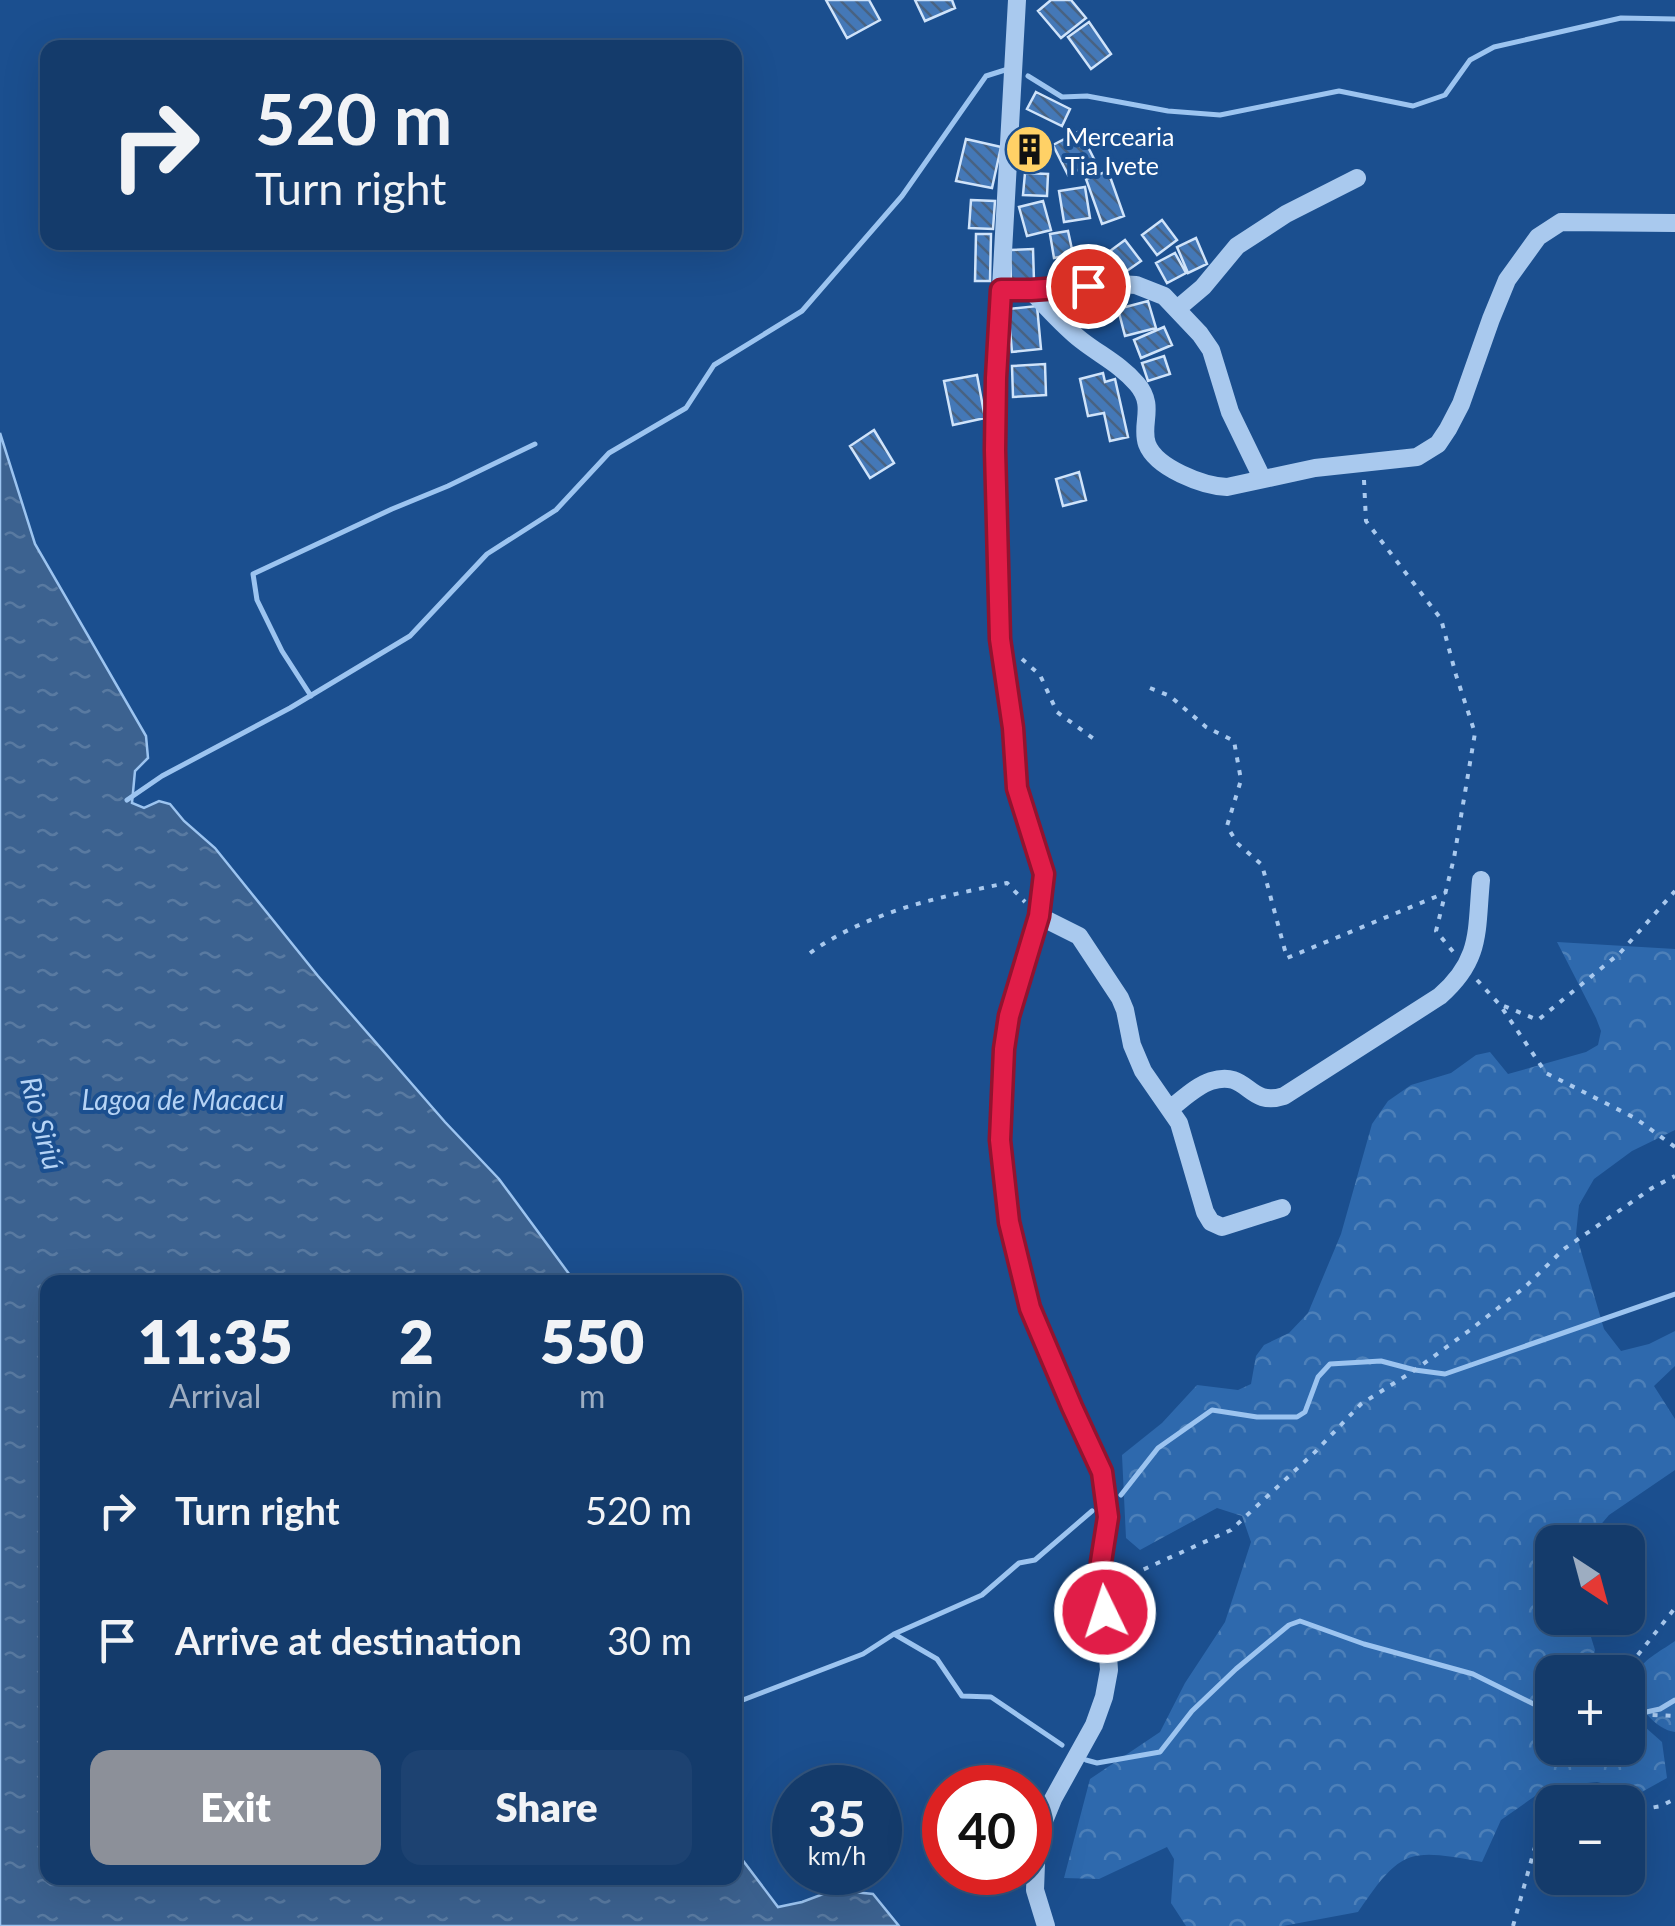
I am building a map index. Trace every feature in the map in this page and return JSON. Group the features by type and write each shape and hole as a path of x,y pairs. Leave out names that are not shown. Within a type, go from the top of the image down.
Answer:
{"street":[{"path":"1017,0 995,432 1000,639 1017,788 1044,874 1039,916 1009,1016 1000,1140 1009,1222 1030,1308 1102,1472 1108,1517 1101,1562 1109,1670 1094,1725 1052,1799 1037,1838 1035,1890 1046,1926"},
{"path":"1177,309 1204,287 1237,246 1286,214 1357,178"},
{"path":"1031,290 1080,340 1114,362 1138,384 1147,399 1147,444 1162,462 1216,487 1238,486 1316,468 1416,457 1438,444 1462,404 1507,280 1538,237 1561,222 1675,222"},
{"path":"1001,290 1117,284 1136,285 1164,296 1211,350 1230,412 1262,478"},
{"path":"1171,1108 1210,1081 1225,1079 1240,1082 1262,1100 1284,1096 1440,996 1466,968 1474,948 1481,880"},
{"path":"1039,916 1078,936 1120,998 1143,1071 1179,1123 1211,1222 1222,1227 1282,1208"}],"path":[{"path":"1363,464 1366,521 1442,619 1475,733 1454,858 1436,931 1500,1004 1546,1073 1635,1118 1675,1147"},
{"path":"1000,639 1040,675 1057,712 1094,739"},
{"path":"1150,688 1170,696 1206,726 1234,741 1241,780 1227,826 1237,843 1262,865 1287,958 1446,893"},
{"path":"810,954 833,936 896,911 1007,883 1039,916"},
{"path":"1500,1004 1538,1020 1620,952 1675,891"},
{"path":"1102,1588 1231,1530 1360,1404 1416,1370 1470,1330 1525,1287 1564,1249 1675,1176"},
{"path":"1637,1655 1675,1608"},
{"path":"1645,1715 1675,1716"},
{"path":"1645,1809 1675,1799"},
{"path":"1513,1926 1535,1844"}],"green space":[{"path":"1557,942 1675,949 1675,1130 1632,1151 1594,1179 1579,1205 1576,1234 1604,1329 1621,1351 1649,1344 1675,1331 1675,1366 1654,1386 1675,1419 1675,1470 1600,1525 1535,1525 1535,1635 1590,1635 1595,1650 1594,1655 1535,1655 1535,1765 1645,1765 1645,1727 1662,1742 1667,1778 1645,1790 1645,1785 1597,1782 1535,1785 1535,1796 1501,1820 1482,1862 1437,1855 1408,1858 1385,1876 1358,1912 1283,1926 1186,1926 1171,1903 1174,1859 1167,1847 1099,1879 1064,1878 1090,1779 1160,1732 1185,1683 1225,1622 1251,1542 1242,1516 1217,1508 1140,1550 1126,1538 1122,1455 1162,1423 1197,1385 1238,1390 1251,1384 1256,1356 1264,1345 1289,1333 1308,1313 1341,1234 1372,1124 1388,1101 1411,1085 1451,1073 1476,1055 1490,1052 1508,1074 1586,1052 1598,1045 1601,1031"},
{"path":"1675,1641 1675,1732 1658,1725 1645,1712 1645,1662"}],"water":[{"name":"Lagoa de Macacu","path":"0,433 35,544 146,736 148,758 135,771 132,803 144,808 159,801 170,804 215,848 318,976 499,1179 570,1275 40,1275 40,1885 742,1885 742,1859 778,1907 821,1895 874,1895 899,1926 0,1926"}],"building":[{"path":"826,0 869,0 880,20 847,38"},
{"path":"915,0 952,0 955,8 925,21"},
{"path":"1051,0 1071,0 1086,18 1061,38 1038,11"},
{"path":"1089,22 1111,54 1091,69 1068,37"},
{"path":"1036,92 1070,109 1062,126 1027,109"},
{"path":"1080,131 1095,161 1068,175 1053,145"},
{"name":"Mercearia Tia Ivete","path":"1025,132 1040,134 1036,167 1021,165"},
{"path":"966,139 1001,147 992,188 956,181"},
{"path":"1108,171 1124,216 1102,224 1086,179"},
{"path":"1025,173 1048,174 1047,196 1023,195"},
{"path":"1085,187 1090,218 1064,222 1059,191"},
{"path":"971,200 995,201 993,229 969,228"},
{"path":"1043,201 1051,230 1027,236 1019,207"},
{"path":"1162,220 1177,240 1157,255 1142,235"},
{"path":"1068,231 1073,254 1054,258 1050,234"},
{"path":"976,234 991,234 990,281 975,281"},
{"path":"1196,238 1207,264 1188,273 1177,247"},
{"path":"1125,240 1141,261 1121,275 1106,254"},
{"path":"1033,249 1034,281 1011,282 1010,250"},
{"path":"1175,253 1186,273 1167,283 1156,263"},
{"path":"1148,301 1156,328 1125,336 1118,309"},
{"path":"1037,306 1041,349 1012,352 1008,309"},
{"path":"1164,327 1172,345 1141,358 1134,340"},
{"path":"1164,356 1170,374 1148,381 1142,363"},
{"path":"1045,364 1046,395 1013,397 1012,366"},
{"path":"1103,373 1105,382 1115,379 1128,437 1110,441 1104,413 1088,416 1080,379"},
{"path":"977,375 985,418 953,425 944,381"},
{"path":"874,430 894,463 870,478 850,446"},
{"path":"1079,472 1086,500 1063,506 1056,479"}],"waterway":[{"path":"1028,76 1062,97 1087,96 1168,111 1220,115 1339,91 1413,106 1445,95 1470,60 1494,47 1621,18 1675,19"},
{"path":"127,800 162,776 290,708 410,636 487,554 556,510 609,453 686,408 714,365 802,311 902,196 986,76 1005,70"},
{"path":"311,696 282,651 257,600 253,574 535,444"},
{"path":"1121,1495 1158,1448 1212,1410 1257,1417 1297,1417 1305,1412 1318,1377 1330,1364 1381,1361 1445,1374 1675,1294"},
{"path":"742,1700 863,1654 894,1634 982,1595 1019,1563 1035,1560 1092,1511"},
{"path":"1086,1760 1097,1763 1160,1752 1192,1711 1236,1669 1289,1625 1300,1621 1364,1644 1473,1674 1535,1705"},
{"path":"894,1634 937,1659 962,1696 991,1697 1062,1745"},
{"path":"1645,1712 1675,1700"}],"place":[{"name":"Mercearia Tia Ivete","path":"1030,150"}],"route":[{"path":"1088,286 1001,290 995,450 1000,639 1017,788 1044,874 1039,916 1009,1016 1000,1140 1009,1222 1030,1308 1102,1472 1108,1517 1101,1562 1105,1612"}],"water label":[{"name":"Rio Siriú","path":"43,1123"}]}
